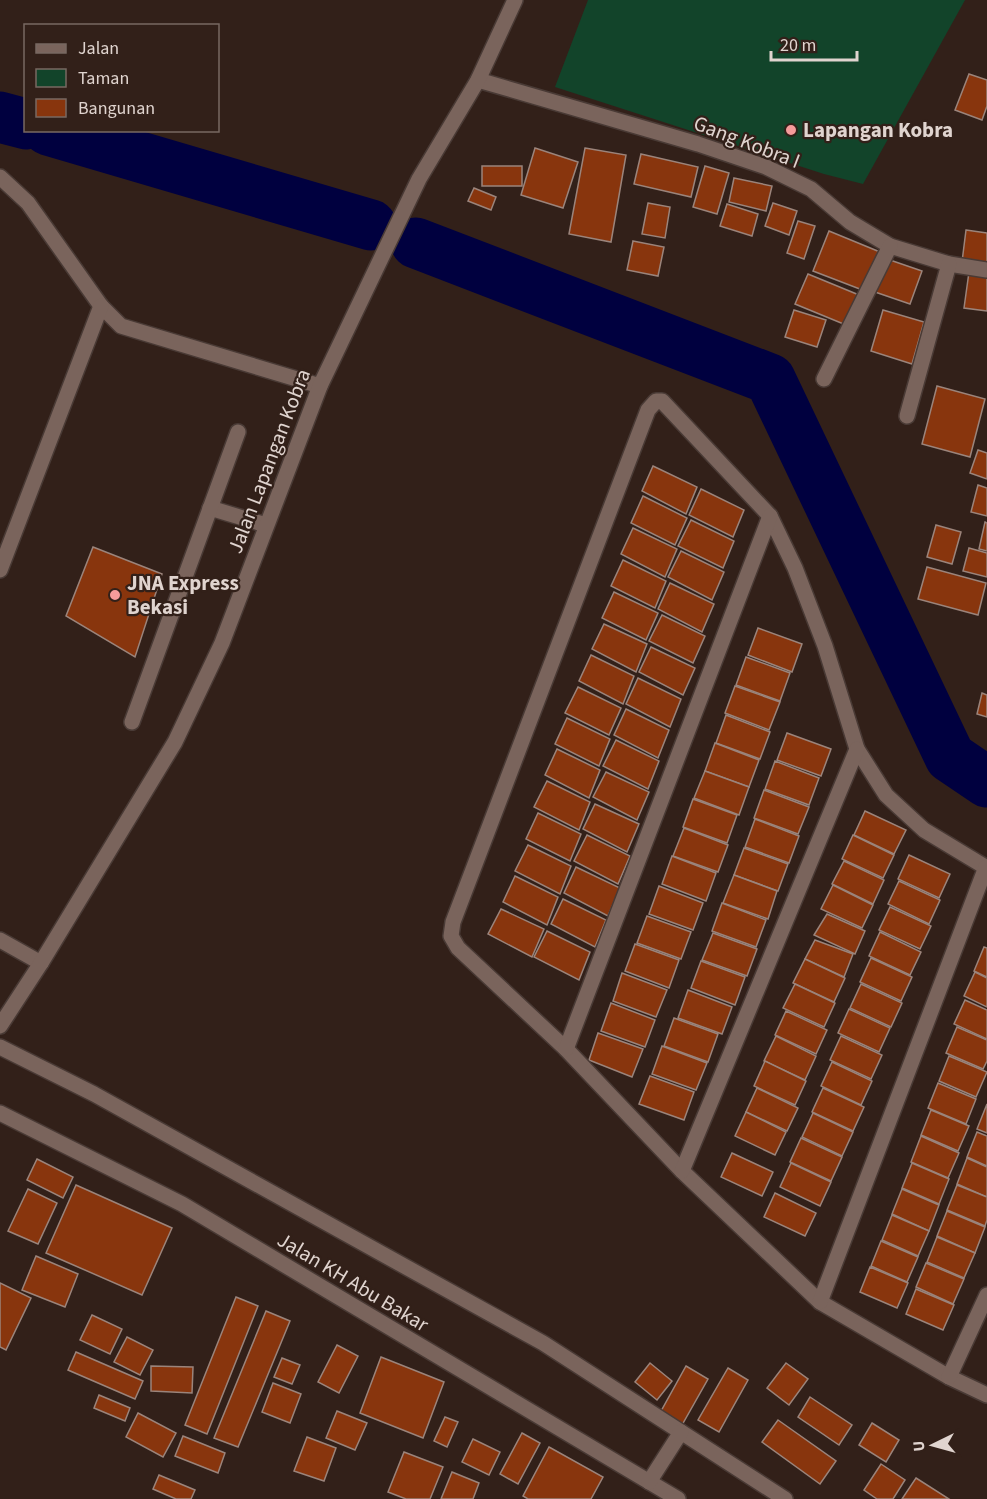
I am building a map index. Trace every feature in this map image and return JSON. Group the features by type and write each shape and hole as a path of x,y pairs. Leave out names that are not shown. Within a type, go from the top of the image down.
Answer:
{"street":[{"name":"Jalan Lapangan Kobra","path":"0,1026 41,963 175,742 222,643 320,386 418,179 478,80 515,0"},
{"name":"Gang Kobra I","path":"478,80 687,141 766,167 811,189 850,222 890,246 949,264 987,270"},
{"path":"0,177 28,203 101,306 121,326 320,386"},
{"path":"824,379 890,246"},
{"path":"907,416 949,264"},
{"path":"1,562 101,306"},
{"path":"820,1302 986,867 924,830 886,795 857,749 825,646 795,568 770,516 662,401 656,401 648,410 453,922 451,936 458,948 566,1049 682,1171 820,1302 949,1377 987,1395"},
{"path":"132,722 237,432"},
{"path":"210,508 266,525"},
{"path":"566,1049 770,516"},
{"path":"682,1171 857,749"},
{"path":"0,940 41,963"},
{"path":"0,1047 94,1094 533,1337 785,1499"},
{"name":"Jalan KH Abu Bakar","path":"0,1113 182,1204 678,1499"},
{"path":"949,1377 987,1295"},
{"path":"649,1482 681,1432"}],"green space":[{"name":"Lapangan Kobra","path":"588,0 965,0 863,184 824,174 555,87"}],"building":[{"path":"969,74 987,80 987,106 982,120 955,110"},
{"path":"535,148 578,162 563,208 521,195"},
{"path":"585,148 626,155 611,242 569,234"},
{"path":"641,154 698,167 691,197 634,184"},
{"path":"482,166 522,166 522,186 482,186"},
{"path":"705,166 729,173 717,214 693,207"},
{"path":"734,178 772,186 766,211 729,202"},
{"path":"474,188 496,197 491,210 468,201"},
{"path":"648,203 670,207 665,238 642,234"},
{"path":"773,203 797,211 789,235 765,226"},
{"path":"727,204 758,214 752,236 720,226"},
{"path":"798,221 815,226 804,259 787,253"},
{"path":"966,230 987,233 987,265 962,262"},
{"path":"829,231 880,252 865,291 813,271"},
{"path":"633,241 664,247 658,276 627,270"},
{"path":"887,259 922,271 910,304 875,292"},
{"path":"969,272 987,274 987,311 964,308"},
{"path":"808,274 859,295 846,325 795,304"},
{"path":"794,310 826,320 817,347 785,337"},
{"path":"883,310 924,322 912,364 871,351"},
{"path":"937,386 985,399 970,457 922,444"},
{"path":"978,450 987,453 987,479 970,473"},
{"path":"653,466 697,487 686,514 642,491"},
{"path":"978,485 987,488 987,516 971,512"},
{"path":"701,489 744,510 733,537 689,515"},
{"path":"643,496 687,518 675,545 631,523"},
{"path":"691,520 734,541 723,568 678,546"},
{"path":"985,522 987,523 987,551 979,549"},
{"path":"936,525 961,532 952,564 927,557"},
{"path":"633,528 677,549 665,577 621,554"},
{"name":"JNA Express Bekasi","path":"93,547 162,574 135,657 66,616"},
{"path":"969,548 987,553 987,577 963,571"},
{"path":"681,551 724,572 712,600 668,577"},
{"path":"623,560 666,581 655,608 611,586"},
{"path":"927,567 986,583 978,615 918,599"},
{"path":"670,583 714,604 702,632 658,609"},
{"path":"614,592 658,613 646,640 602,618"},
{"path":"662,615 705,636 693,663 649,641"},
{"path":"604,624 647,644 636,672 592,649"},
{"path":"758,628 802,644 792,672 748,655"},
{"path":"651,647 695,668 683,695 639,672"},
{"path":"591,655 634,676 623,704 579,681"},
{"path":"746,657 790,673 780,701 736,685"},
{"path":"638,678 681,699 670,727 626,704"},
{"path":"735,686 780,702 769,730 725,713"},
{"path":"578,687 621,708 609,735 565,713"},
{"path":"982,693 987,695 987,717 977,714"},
{"path":"626,709 669,730 658,758 614,735"},
{"path":"726,715 770,732 760,759 716,743"},
{"path":"567,718 610,739 599,766 555,744"},
{"path":"787,733 831,749 821,776 777,760"},
{"path":"616,740 659,761 648,789 603,766"},
{"path":"715,743 759,760 749,787 705,771"},
{"path":"557,749 600,770 589,798 545,775"},
{"path":"775,761 819,778 809,805 765,789"},
{"path":"705,771 749,787 739,815 694,798"},
{"path":"606,772 649,792 637,820 593,797"},
{"path":"547,781 590,802 579,830 534,807"},
{"path":"764,790 809,807 798,834 754,818"},
{"path":"693,799 737,815 727,843 683,827"},
{"path":"595,804 639,824 627,852 583,829"},
{"path":"865,811 906,830 894,854 854,835"},
{"path":"538,813 581,834 570,861 526,839"},
{"path":"755,819 799,836 789,863 745,847"},
{"path":"684,828 728,845 718,872 673,856"},
{"path":"587,835 630,856 618,884 574,861"},
{"path":"853,835 894,855 883,878 842,859"},
{"path":"528,845 571,866 560,894 515,871"},
{"path":"744,848 788,864 778,891 734,875"},
{"path":"909,855 950,874 939,898 898,879"},
{"path":"672,856 716,873 706,901 662,884"},
{"path":"844,861 884,880 873,904 832,884"},
{"path":"576,867 620,888 608,916 564,893"},
{"path":"734,875 777,891 768,919 723,903"},
{"path":"515,876 558,897 547,925 503,902"},
{"path":"899,881 940,900 929,924 888,904"},
{"path":"833,885 873,905 862,928 821,909"},
{"path":"659,886 703,903 693,930 649,914"},
{"path":"563,899 606,920 595,947 551,924"},
{"path":"722,903 766,920 756,947 712,931"},
{"path":"890,907 931,926 920,949 879,930"},
{"path":"501,909 544,929 532,957 488,934"},
{"path":"827,914 865,931 855,954 814,935"},
{"path":"647,916 691,932 681,959 637,943"},
{"path":"547,931 590,952 579,980 534,957"},
{"path":"880,932 921,952 910,975 869,956"},
{"path":"713,933 757,949 747,976 702,960"},
{"path":"815,940 853,954 844,977 805,959"},
{"path":"635,944 679,960 669,988 625,971"},
{"path":"984,947 987,948 987,977 974,971"},
{"path":"871,958 912,977 901,1001 860,982"},
{"path":"805,959 845,978 834,1002 793,983"},
{"path":"701,961 745,977 735,1005 691,988"},
{"path":"975,972 987,978 987,1007 964,996"},
{"path":"622,973 667,990 656,1017 613,1001"},
{"path":"795,984 835,1003 824,1027 783,1008"},
{"path":"861,984 902,1003 891,1027 850,1008"},
{"path":"688,990 732,1007 722,1034 678,1018"},
{"path":"965,1000 987,1010 987,1039 954,1024"},
{"path":"611,1003 655,1020 645,1047 601,1031"},
{"path":"849,1009 890,1028 879,1052 838,1033"},
{"path":"786,1011 827,1030 816,1054 775,1035"},
{"path":"674,1018 718,1034 708,1062 664,1046"},
{"path":"957,1027 987,1040 987,1061 983,1069 946,1053"},
{"path":"598,1033 643,1049 632,1077 589,1060"},
{"path":"776,1036 816,1056 805,1080 764,1061"},
{"path":"841,1036 882,1055 871,1079 830,1060"},
{"path":"662,1046 707,1063 696,1090 652,1074"},
{"path":"949,1056 987,1072 976,1097 939,1081"},
{"path":"765,1061 806,1081 795,1105 754,1086"},
{"path":"832,1062 872,1081 861,1105 821,1086"},
{"path":"650,1076 694,1092 684,1120 639,1104"},
{"path":"938,1083 976,1099 966,1124 928,1108"},
{"path":"757,1088 798,1108 787,1131 746,1112"},
{"path":"823,1088 864,1107 853,1131 812,1112"},
{"path":"987,1104 987,1133 977,1129"},
{"path":"931,1110 969,1126 958,1151 921,1135"},
{"path":"746,1112 786,1132 775,1155 735,1136"},
{"path":"813,1113 853,1132 842,1156 802,1137"},
{"path":"977,1132 987,1136 987,1166 967,1157"},
{"path":"921,1136 959,1153 948,1178 911,1162"},
{"path":"801,1138 842,1157 831,1181 790,1162"},
{"path":"732,1153 773,1172 762,1196 721,1177"},
{"path":"967,1158 987,1167 987,1197 957,1184"},
{"path":"37,1159 73,1177 63,1198 27,1180"},
{"path":"791,1163 831,1182 820,1206 780,1187"},
{"path":"912,1163 949,1179 939,1204 902,1188"},
{"path":"76,1185 172,1228 142,1295 46,1253"},
{"path":"957,1185 987,1197 985,1226 947,1210"},
{"path":"28,1189 57,1203 38,1244 8,1231"},
{"path":"902,1189 939,1205 929,1231 892,1214"},
{"path":"775,1193 816,1213 805,1236 764,1217"},
{"path":"947,1211 985,1227 975,1253 937,1236"},
{"path":"892,1215 929,1231 918,1256 882,1240"},
{"path":"937,1237 975,1253 964,1278 927,1262"},
{"path":"881,1241 918,1257 907,1282 871,1266"},
{"path":"36,1256 78,1274 65,1307 22,1290"},
{"path":"926,1263 964,1279 953,1304 916,1287"},
{"path":"870,1267 908,1283 897,1308 860,1292"},
{"path":"0,1283 31,1298 6,1350 0,1347"},
{"path":"916,1289 954,1305 943,1330 906,1314"},
{"path":"236,1297 258,1306 207,1434 185,1425"},
{"path":"266,1311 290,1321 238,1447 214,1438"},
{"path":"92,1315 122,1329 110,1354 80,1340"},
{"path":"127,1337 153,1350 140,1375 114,1362"},
{"path":"337,1345 358,1356 339,1393 318,1382"},
{"path":"76,1352 143,1381 135,1399 68,1370"},
{"path":"381,1357 444,1382 423,1438 360,1413"},
{"path":"282,1358 300,1365 292,1384 274,1377"},
{"path":"650,1363 672,1381 657,1400 635,1382"},
{"path":"786,1363 808,1379 789,1405 767,1388"},
{"path":"151,1366 193,1367 192,1393 151,1391"},
{"path":"686,1366 708,1379 682,1425 660,1413"},
{"path":"728,1368 748,1380 719,1432 698,1420"},
{"path":"273,1383 301,1394 290,1423 262,1412"},
{"path":"99,1395 130,1408 125,1421 94,1408"},
{"path":"810,1397 852,1425 839,1445 798,1417"},
{"path":"337,1411 367,1423 355,1450 326,1438"},
{"path":"138,1413 176,1433 163,1457 126,1437"},
{"path":"445,1417 458,1422 447,1447 434,1441"},
{"path":"778,1420 836,1461 820,1484 762,1442"},
{"path":"872,1423 899,1440 886,1462 859,1445"},
{"path":"522,1433 540,1443 518,1484 500,1474"},
{"path":"183,1436 225,1453 218,1473 175,1456"},
{"path":"307,1437 336,1448 324,1481 294,1471"},
{"path":"473,1439 500,1452 489,1475 462,1462"},
{"path":"549,1447 603,1477 591,1499 528,1499 523,1496"},
{"path":"404,1452 443,1467 430,1499 406,1499 388,1492"},
{"path":"881,1464 905,1480 893,1499 877,1499 864,1490"},
{"path":"452,1472 479,1483 473,1499 441,1499"},
{"path":"159,1475 195,1490 191,1499 176,1499 153,1489"},
{"path":"916,1478 949,1499 902,1499"}],"waterway":[{"path":"0,117 24,123"},
{"path":"55,132 371,225"},
{"path":"416,243 770,379 950,757 987,782"}],"place":[{"name":"Lapangan Kobra","path":"791,130"},
{"name":"JNA Express Bekasi","path":"115,595"}]}
